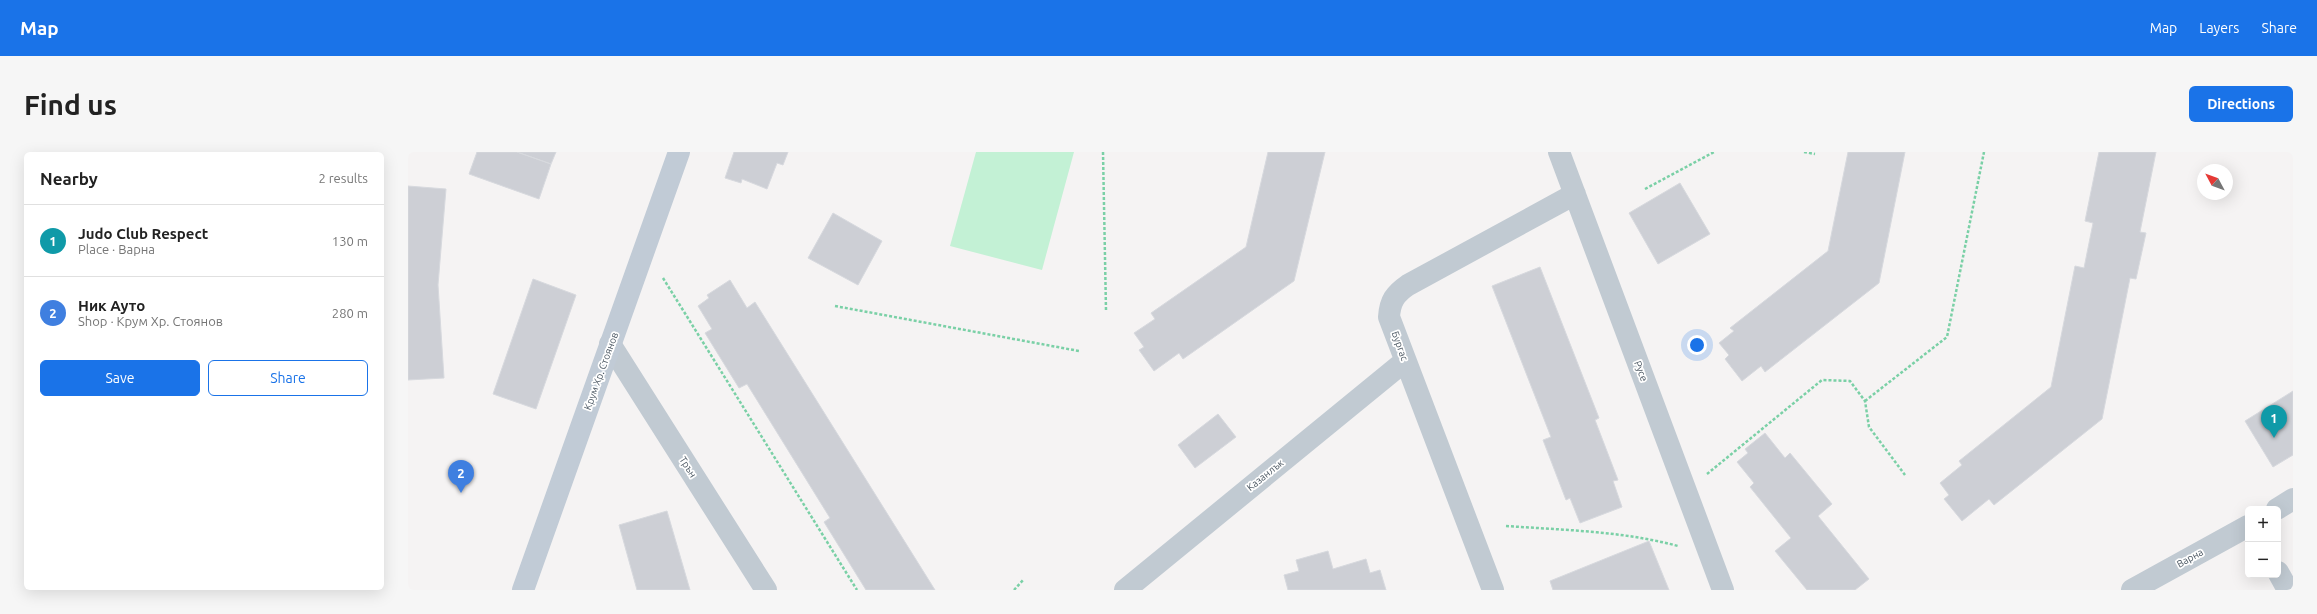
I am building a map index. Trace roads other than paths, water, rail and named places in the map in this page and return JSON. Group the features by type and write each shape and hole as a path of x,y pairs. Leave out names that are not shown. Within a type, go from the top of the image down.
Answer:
{"street":[{"name":"Крум Хр. Стоянов","path":"523,590 679,152"},
{"name":"Русе","path":"1559,152 1723,590"},
{"name":"Бургас","path":"1493,590 1389,317 1390,304 1396,293 1490,239 1575,194"},
{"name":"Трън","path":"610,344 766,590"},
{"name":"Казанлък","path":"1125,590 1405,361"},
{"path":"2281,506 2293,499"},
{"name":"Варна","path":"2132,590 2245,528"},
{"path":"2281,577 2288,590"}],"place":[{"name":"Judo Club Respect","path":"2274,438"},
{"name":"Ник Ауто","path":"461,493"}]}
